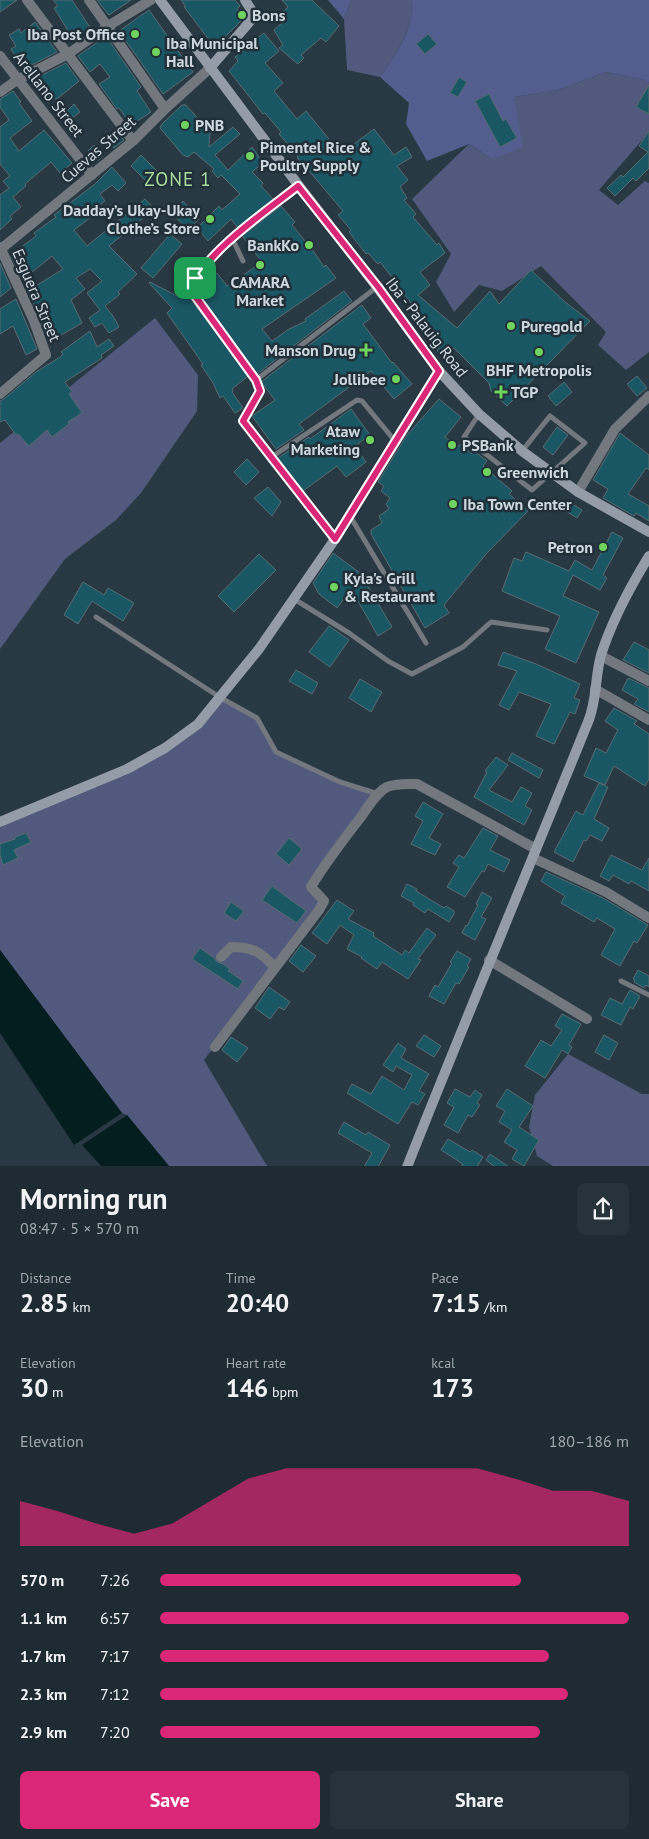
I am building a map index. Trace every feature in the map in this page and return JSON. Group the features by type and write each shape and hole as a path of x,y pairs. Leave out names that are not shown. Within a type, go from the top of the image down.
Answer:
{"main road":[{"name":"Iba - Palauig Road","path":"160,0 298,186 378,287 439,371 479,414 522,451 578,492 649,532"},
{"path":"210,68 252,19 252,11 245,0"},
{"path":"0,822 127,770 198,724 259,649 335,539 439,371"},
{"path":"407,1166 489,960 589,719 601,656 633,583 649,556"}],"street":[{"path":"27,0 133,141"},
{"path":"88,0 165,108"},
{"path":"0,92 17,80 68,54 108,26 151,0"},
{"name":"Arellano Street","path":"0,56 92,175"},
{"name":"Cuevas Street","path":"1,248 133,141 165,108 210,68"},
{"name":"Esguera Street","path":"0,394 46,355 34,322 1,248"},
{"path":"578,492 615,428 649,396"},
{"path":"601,656 649,681"},
{"path":"595,689 649,720"},
{"path":"215,1046 276,968 324,901 311,887 324,866 378,794 386,788 397,784 417,784 649,918"},
{"path":"221,957 231,948 246,947 266,956 276,968"},
{"path":"489,960 587,1020"}],"lane":[{"path":"298,186 232,238 195,278 190,289 256,380 260,391 243,421 335,539"},
{"path":"232,238 243,261"},
{"path":"256,380 378,287"},
{"path":"270,458 357,400 362,400 395,441"},
{"path":"479,414 464,437 532,490 552,474 584,443 550,416 522,451"},
{"path":"350,515 426,643"},
{"path":"294,598 349,633 388,661 412,674 462,647 491,622 547,630"},
{"path":"96,617 221,698 257,718 276,752 340,782 378,794"},
{"path":"621,981 649,995"}],"shaded area":[{"path":"328,0 351,0 344,19"},
{"path":"351,0 411,0 410,21 403,41 380,77 347,70 344,19"},
{"path":"411,0 649,0 649,83 644,80 606,72 558,90 514,97 523,147 492,159 469,144 427,161 406,124 409,103 380,77 403,41 410,21"},
{"path":"606,72 645,80 649,83 649,132 599,190 618,205 645,181 649,183 649,352 626,370 598,345 606,332 541,266 502,291 479,285 454,312 436,282 451,254 412,199 469,144 492,159 514,97 558,90"},
{"path":"155,318 198,375 197,411 141,493 116,520 65,559 0,649 0,443"},
{"path":"221,698 257,718 276,753 340,782 378,794 311,887 324,901 204,1060 267,1166 169,1166 127,1115 122,1113 0,950 0,822 165,748"},
{"path":"0,950 122,1113 74,1145 0,1033"},
{"path":"568,1054 642,1094 649,1094 649,1166 553,1166 537,1156 529,1127 535,1095"},
{"path":"127,1115 169,1166 101,1166 82,1145"}],"building":[{"path":"0,0 17,0 0,12"},
{"path":"53,0 72,0 91,29 81,36 79,33 72,37 54,8 58,6"},
{"path":"97,0 131,0 109,15"},
{"path":"181,0 235,0 240,6 237,9 242,20 221,41 213,43 184,7 186,7"},
{"path":"282,0 312,0 339,26 326,42 321,38 301,55 304,58 298,64 279,48 283,45 274,30 282,23 277,17 288,7"},
{"name":"Iba Municipal Hall","path":"149,10 193,72 163,94 119,31"},
{"path":"35,22 57,52 24,69 11,49 16,46 9,35 19,29 21,33"},
{"path":"264,33 279,51 265,63 283,83 274,91 297,119 306,111 341,154 374,129 394,155 406,147 412,157 397,166 408,180 400,187 407,198 404,200 416,214 413,217 437,245 439,243 445,253 420,272 430,285 418,295 457,328 490,291 499,304 531,270 565,302 590,321 507,406 491,391 489,383 454,348 444,358 437,351 440,347 409,316 415,308 399,288 395,291 389,284 394,280 380,262 378,264 368,253 366,254 349,232 351,230 338,215 343,211 304,167 298,156 279,134 281,132 265,113 263,114 229,71 238,61 235,57 258,41 256,39"},
{"path":"428,34 437,44 425,54 416,44"},
{"path":"106,36 141,87 137,91 151,112 131,125 99,84 110,77 100,64 90,72 78,56"},
{"path":"66,63 79,81 57,99 48,103 32,80"},
{"path":"459,77 467,82 458,97 450,93"},
{"path":"649,85 649,114 636,107"},
{"path":"13,91 32,121 10,138 19,151 44,130 72,163 60,173 51,162 25,184 26,186 13,197 21,207 10,216 12,219 0,230 0,195 9,188 3,181 10,176 0,164 0,127 9,120 0,107 0,99"},
{"path":"489,94 503,121 506,119 517,138 500,147 475,101"},
{"path":"74,104 80,112 71,119 66,112"},
{"path":"182,105 186,105 210,132 209,147 233,127 240,134 215,155 228,170 252,147 263,163 252,172 263,183 261,186 274,200 238,228 231,219 208,241 197,228 219,206 222,210 240,194 221,175 218,178 212,171 214,169 194,152 188,157 183,155 160,128"},
{"path":"649,131 649,168 636,181 633,178 615,196 607,188 621,175 623,177 648,152 639,146"},
{"path":"117,132 124,140 114,148 106,140"},
{"path":"94,145 103,156 97,161 88,151"},
{"path":"141,155 157,171 146,181 131,166"},
{"path":"112,167 126,183 118,191 112,185 100,194 105,201 91,211 94,215 74,230 87,246 145,199 154,209 109,246 137,274 118,292 120,294 105,306 119,327 109,333 102,323 95,327 89,318 100,310 87,293 102,281 90,269 76,278 85,289 71,300 82,323 49,342 28,291 63,269 52,256 22,280 11,255 36,236 34,233 56,217 54,215 95,184"},
{"path":"183,201 199,219 188,230 173,214"},
{"path":"281,206 295,222 292,225 324,267 326,265 336,278 262,329 272,341 289,329 306,321 305,319 344,291 352,301 257,374 195,290 217,273 227,286 232,282 239,288 244,283 239,278 262,262 243,235"},
{"path":"170,234 182,244 153,278 141,268"},
{"path":"0,263 11,288 0,297"},
{"path":"150,282 181,298 186,293 248,376 232,389 232,392 243,408 235,413 223,396 220,398 201,365 203,364 167,313 172,308"},
{"path":"16,299 37,349 26,355 13,326 0,334 0,309"},
{"path":"362,305 371,318 363,324 392,363 412,384 394,399 371,371 299,424 304,430 276,449 252,416 275,400 261,382"},
{"path":"90,331 97,347 109,339 114,346 101,355 102,358 65,382 72,392 69,394 82,413 68,422 69,424 52,437 47,430 29,446 18,434 16,435 5,420 0,422 0,401 36,372 60,357 63,354 61,352"},
{"path":"637,376 647,388 637,396 627,384"},
{"path":"564,382 572,392 556,406 548,396"},
{"name":"Iba Town Center","path":"439,399 461,417 445,437 458,447 460,444 472,454 474,451 487,461 483,466 512,491 509,494 528,511 486,554 444,605 449,613 425,628 371,534 371,530 382,523 379,516 389,509 386,504 390,498 381,491 384,486 378,482 407,435"},
{"path":"351,409 370,435 355,446 366,462 346,477 337,466 303,491 278,458 309,437 310,439"},
{"path":"557,427 568,435 553,455 543,447"},
{"path":"620,433 649,455 649,470 646,468 628,494 649,506 649,521 636,513 634,516 603,498 608,489 593,480"},
{"path":"247,459 259,472 246,485 234,472"},
{"path":"268,487 281,502 272,516 254,498"},
{"path":"569,502 582,510 577,518 564,510"},
{"path":"612,532 623,538 603,575 607,578 600,590 573,575 563,596 599,612 576,663 545,649 560,616 502,591 514,558 522,561 526,552 569,571 575,560 592,570"},
{"name":"Kyla's Grill & Restaurant","path":"333,553 360,573 392,627 378,636 351,589 337,608 319,594 313,583"},
{"path":"259,554 276,570 234,612 218,596"},
{"path":"83,582 104,595 108,588 134,603 123,621 92,601 78,624 64,615"},
{"path":"329,626 349,640 330,667 309,652"},
{"path":"634,642 649,650 649,673 623,660"},
{"path":"503,652 536,664 580,684 574,698 580,700 575,714 570,712 554,744 536,736 551,704 519,692 509,710 499,705 517,671 498,665"},
{"path":"296,670 318,683 312,694 289,681"},
{"path":"628,678 649,688 649,712 634,704 638,699 622,690"},
{"path":"360,679 382,692 371,712 349,698"},
{"path":"614,708 637,721 634,724 649,734 649,779 645,786 614,766 605,785 584,776 596,748 606,753 618,730 605,721"},
{"path":"512,753 543,770 539,778 508,760"},
{"path":"496,757 508,765 489,790 512,802 521,787 532,793 525,806 532,810 524,825 474,797 487,772 485,771"},
{"path":"599,783 608,787 594,819 609,828 602,841 590,835 586,841 584,840 573,862 554,852 576,811 583,815"},
{"path":"423,802 443,814 429,838 441,844 435,855 411,844 423,821 415,816"},
{"path":"483,828 498,836 490,850 510,860 504,872 488,864 465,897 447,887 459,867 453,863 459,855 464,858"},
{"path":"26,833 31,842 14,850 18,858 3,865 0,855 0,844"},
{"path":"289,838 302,849 289,865 276,854"},
{"path":"611,855 642,870 649,858 649,891 631,881 629,884 613,875 609,881 600,876"},
{"path":"546,872 603,898 648,925 637,943 634,941 620,966 601,955 615,929 597,918 594,922 561,903 565,896 541,881"},
{"path":"407,884 444,908 446,906 454,911 449,922 428,909 425,913 413,905 414,903 401,896"},
{"path":"272,886 306,911 297,923 262,900"},
{"path":"482,892 492,898 481,917 486,919 475,940 462,933 478,905 476,904"},
{"path":"337,900 354,911 348,919 374,933 373,936 402,955 405,950 409,953 427,928 436,935 418,959 421,960 408,979 382,962 377,969 362,957 347,949 354,935 340,925 327,944 312,933"},
{"path":"231,902 244,911 236,921 224,913"},
{"path":"301,945 316,956 303,972 289,961"},
{"path":"200,948 217,962 230,969 228,971 243,981 238,989 192,959"},
{"path":"457,951 471,959 467,966 469,967 459,984 456,983 444,1004 429,996 435,985 438,987"},
{"path":"638,970 649,976 649,987 646,985 644,988 634,982 635,980 633,979"},
{"path":"269,987 290,1002 284,1010 279,1007 270,1019 255,1008"},
{"path":"630,990 640,996 633,1009 630,1007 621,1025 601,1015 610,998 622,1004"},
{"path":"562,1014 581,1024 569,1045 572,1047 568,1054 562,1050 545,1078 525,1066 541,1040 551,1046 562,1030 555,1026"},
{"path":"424,1035 441,1046 434,1057 416,1046"},
{"path":"604,1035 618,1043 609,1060 595,1052"},
{"path":"231,1037 248,1048 237,1062 222,1050"},
{"path":"398,1043 406,1049 401,1058 429,1074 419,1091 425,1094 418,1105 412,1102 398,1124 347,1093 352,1084 371,1094 382,1076 404,1090 412,1075 396,1066 393,1072 383,1065"},
{"path":"455,1089 470,1097 475,1090 482,1095 477,1103 480,1105 472,1117 468,1115 458,1133 444,1125 454,1107 447,1103"},
{"path":"507,1089 533,1106 519,1127 539,1140 524,1166 512,1159 517,1150 504,1142 512,1130 499,1122 505,1111 496,1106"},
{"path":"344,1122 366,1135 368,1132 390,1145 379,1166 365,1166 372,1153 338,1133"},
{"path":"448,1139 483,1157 478,1166 462,1166 463,1164 441,1150"},
{"path":"490,1154 508,1166 494,1166 486,1160"}],"place":[{"name":"Bons","path":"242,15"},
{"name":"Iba Post Office","path":"135,34"},
{"name":"Iba Municipal Hall","path":"156,52"},
{"name":"PNB","path":"185,125"},
{"name":"Pimentel Rice & Poultry Supply","path":"250,156"},
{"name":"Dadday’s Ukay-Ukay Clothe’s Store","path":"210,219"},
{"name":"BankKo","path":"309,245"},
{"name":"CAMARA Market","path":"260,265"},
{"name":"Puregold","path":"511,326"},
{"name":"Manson Drug","path":"366,350"},
{"name":"BHF Metropolis","path":"539,352"},
{"name":"Jollibee","path":"396,379"},
{"name":"TGP","path":"501,392"},
{"name":"Ataw Marketing","path":"370,440"},
{"name":"PSBank","path":"452,445"},
{"name":"Greenwich","path":"487,472"},
{"name":"Iba Town Center","path":"453,504"},
{"name":"Petron","path":"603,547"},
{"name":"Kyla's Grill & Restaurant","path":"334,587"}],"district":[{"name":"ZONE 1","path":"178,179"}],"route":[{"path":"298,186 378,287 439,371 335,539 243,421 260,391 256,380 190,289 195,278 232,238 298,186"}]}
